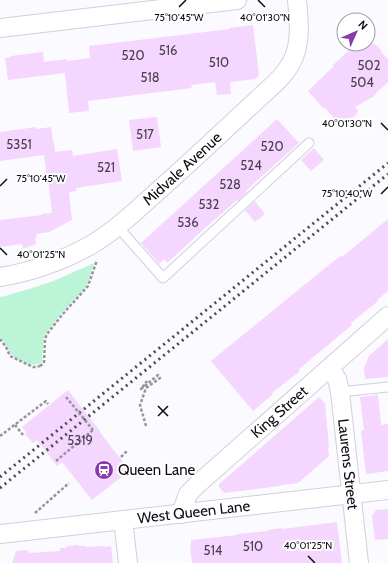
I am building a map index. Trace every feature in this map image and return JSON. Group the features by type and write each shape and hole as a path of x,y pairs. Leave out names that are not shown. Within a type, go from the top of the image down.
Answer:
{"street":[{"path":"0,28 238,0"},
{"name":"Midvale Avenue","path":"0,278 36,269 56,262 90,245 118,227 246,111 286,71 294,56 299,38 300,21 297,0"},
{"name":"King Street","path":"180,514 188,494 199,483 388,316"},
{"name":"Laurens Street","path":"330,368 337,379 340,392 359,563"},
{"name":"West Queen Lane","path":"0,534 388,490"},
{"path":"123,520 128,563"}],"lane":[{"path":"118,227 163,278 309,143"},
{"path":"340,392 388,387"}],"path":[{"path":"0,339 10,356 33,367 41,367 44,363 45,339 47,334 59,318 88,286 97,260"},
{"path":"146,426 140,405 146,388 160,378 158,375 141,389 147,381"},
{"path":"56,461 93,430 66,397"},
{"path":"0,436 46,401 48,404"},
{"path":"15,425 24,435"},
{"path":"121,457 127,451"},
{"path":"31,517 69,483"}],"green space":[{"path":"94,263 87,286 46,333 43,345 42,362 39,364 27,364 13,356 0,337 0,297 56,280"}],"building":[{"path":"253,25 259,75 255,79 230,82 231,94 217,95 215,82 191,85 192,88 88,101 89,111 69,113 65,73 8,80 5,58 11,56 43,52 44,62 67,59 67,61 90,58 89,46"},
{"path":"376,45 388,59 388,82 374,96 355,107 358,110 356,115 350,119 343,128 308,91 334,66 333,65 347,52 376,52"},
{"path":"157,117 161,147 133,151 129,120"},
{"path":"277,119 299,143 251,186 238,201 237,200 167,263 164,259 159,264 141,243"},
{"path":"36,127 37,129 51,127 55,152 72,150 73,156 117,149 122,181 76,188 76,191 69,192 72,220 49,232 36,234 36,244 23,249 22,244 0,247 0,220 52,213 44,155 0,161 0,132"},
{"path":"314,148 324,160 311,171 301,160"},
{"path":"255,201 265,214 255,222 245,210"},
{"path":"388,219 388,291 351,323 352,325 299,369 300,371 272,393 273,394 253,411 211,361"},
{"path":"388,339 388,377 365,379 364,368 369,356"},
{"path":"68,390 130,470 92,500 62,462 57,466 37,440 33,443 25,434 26,432 22,427"},
{"path":"378,395 381,425 388,424 388,471 366,474 361,431 364,430 360,397"},
{"path":"319,397 325,404 329,456 298,483 224,493 218,485"},
{"path":"388,509 388,539 375,540 372,516 376,510"},
{"path":"337,522 342,563 192,563 190,545 191,540"},
{"path":"78,545 86,547 111,546 113,563 12,563 16,551 27,550 30,554 60,551 60,548"}],"railway":[{"path":"0,477 388,163"},
{"path":"0,488 388,174"}],"place":[{"name":"Queen Lane","path":"104,470"}]}
